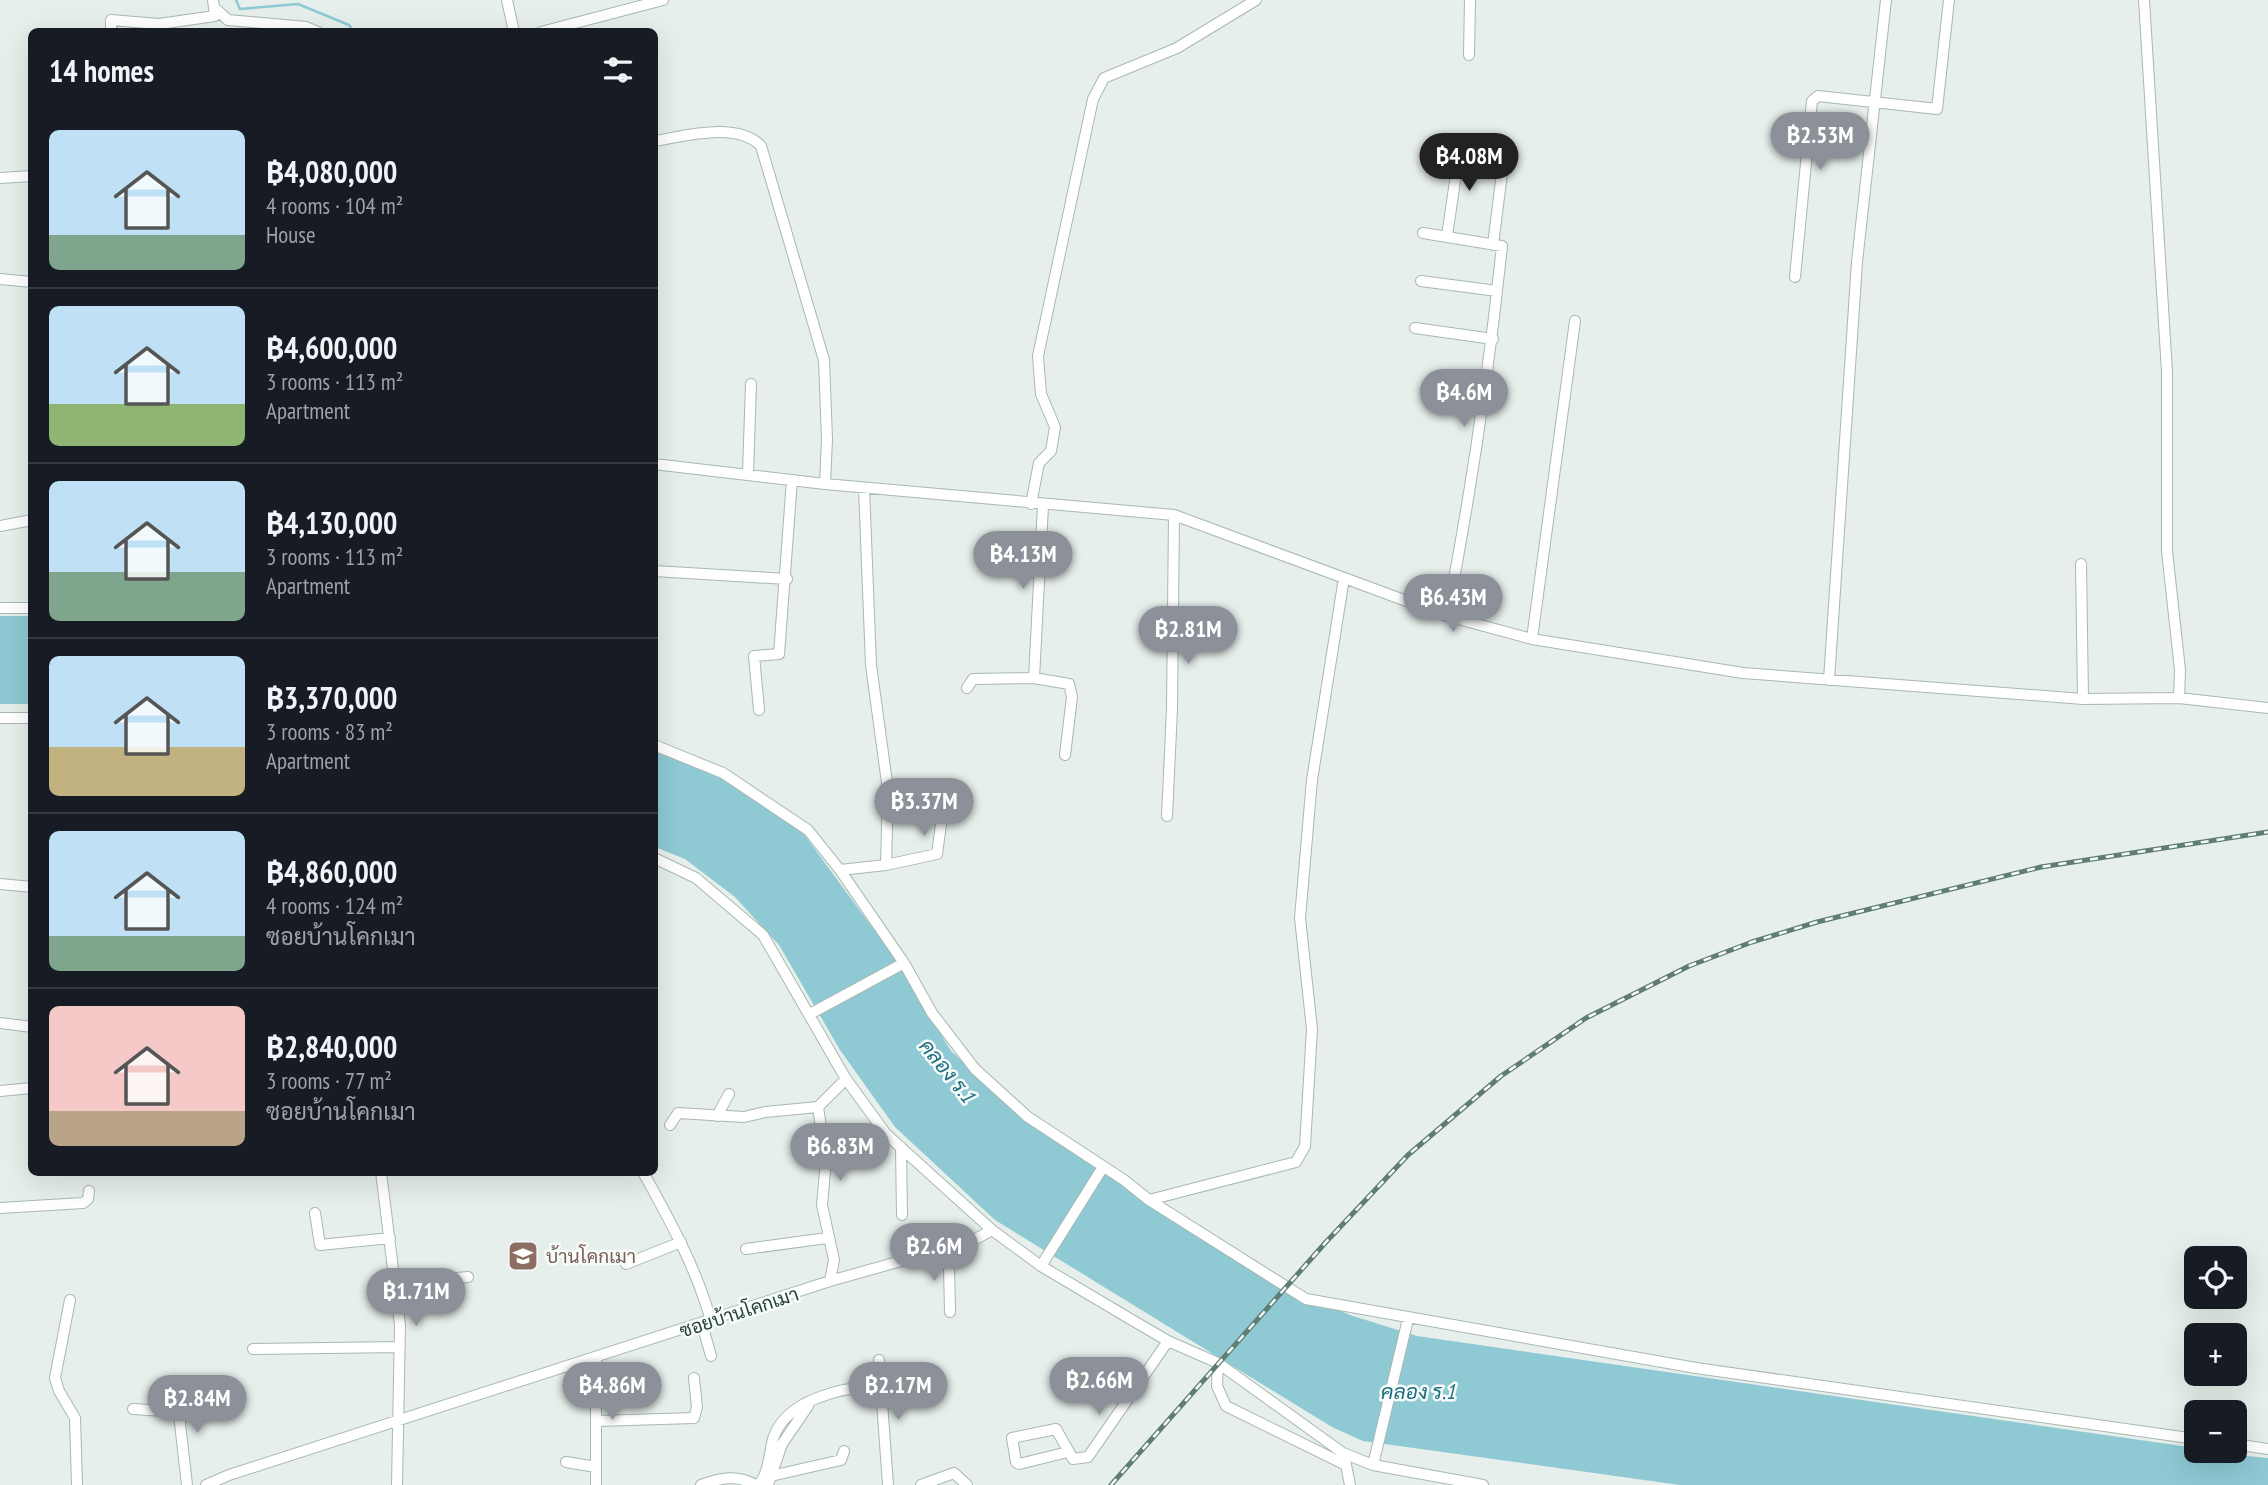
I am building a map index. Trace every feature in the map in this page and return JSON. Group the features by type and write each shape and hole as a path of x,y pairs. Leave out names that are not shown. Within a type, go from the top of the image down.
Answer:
{"street":[{"path":"507,0 513,28"},
{"path":"556,28 663,0"},
{"path":"1031,504 1039,463 1051,451 1055,427 1041,394 1038,356 1093,99 1104,78 1177,48 1256,0"},
{"path":"1469,54 1470,0"},
{"path":"1829,680 1857,262 1886,0"},
{"path":"1794,277 1812,101 1818,96 1937,109 1949,0"},
{"path":"2144,0 2167,373 2167,551 2180,670 2179,698"},
{"path":"111,28 111,20 177,22 215,16 215,5"},
{"path":"215,5 228,20 308,28"},
{"path":"658,140 706,133 732,134 754,139 761,146 824,360 827,439 825,484"},
{"path":"1447,236 1460,147"},
{"path":"1493,244 1504,157"},
{"path":"0,178 28,176"},
{"path":"1423,233 1502,246 1493,339 1472,485 1447,616"},
{"path":"0,279 28,282"},
{"path":"1421,281 1497,292"},
{"path":"1532,639 1575,321"},
{"path":"1415,328 1493,339"},
{"path":"748,473 751,384"},
{"path":"658,464 748,473 792,481 1043,506 1174,515 1447,616 1532,639 1743,673 2083,699 2179,698 2268,708"},
{"path":"759,710 754,656 779,654 787,579 792,481"},
{"path":"864,488 871,665 888,790 886,864"},
{"path":"1034,678 1043,506"},
{"path":"1167,816 1172,709 1174,515"},
{"path":"0,526 28,521"},
{"path":"2081,564 2083,699"},
{"path":"658,571 787,579"},
{"path":"1150,1200 1296,1162 1305,1146 1312,1029 1300,918 1312,780 1344,578"},
{"path":"0,608 28,608"},
{"path":"967,688 973,679 1034,678 1069,684 1072,687 1065,755"},
{"path":"0,718 28,718"},
{"path":"658,747 723,773 808,830 840,870 904,963 932,1013 975,1069 1028,1117 1100,1171 1306,1299 1696,1368 2184,1437"},
{"path":"840,870 937,853 944,802"},
{"path":"658,860 696,878 762,935 846,1079 886,1134 992,1230 1168,1341 1218,1363 1343,1453 1373,1465 1483,1485"},
{"path":"0,884 28,887"},
{"path":"810,1014 904,963"},
{"path":"0,1023 28,1026"},
{"path":"670,1125 678,1113 744,1117 771,1111 818,1107 846,1079"},
{"path":"0,1091 28,1088"},
{"path":"717,1116 729,1094"},
{"path":"767,1098 771,1111"},
{"path":"818,1107 826,1160 822,1205 827,1238 834,1260 830,1281"},
{"path":"901,1147 902,1215"},
{"path":"1044,1262 1100,1171"},
{"path":"382,1176 400,1347 397,1485"},
{"path":"645,1176 701,1285 711,1356"},
{"path":"0,1208 83,1203 88,1199 89,1191"},
{"path":"315,1213 320,1245 390,1238"},
{"name":"ซอยบ้านโคกเมา","path":"205,1485 830,1281 972,1241 992,1230"},
{"path":"746,1249 827,1238"},
{"path":"626,1264 681,1242"},
{"path":"943,1249 949,1267 950,1312"},
{"path":"395,1284 468,1277"},
{"path":"70,1300 55,1378 76,1425 77,1485"},
{"path":"1373,1465 1408,1319"},
{"path":"1068,1452 1019,1464 1016,1462 1012,1438 1028,1432 1056,1429 1068,1452 1078,1461 1092,1454 1168,1341"},
{"path":"253,1349 400,1347"},
{"path":"596,1359 596,1485"},
{"path":"878,1360 888,1485"},
{"path":"1218,1363 1217,1386 1226,1406 1346,1465"},
{"path":"596,1421 694,1418 697,1407 694,1378"},
{"path":"701,1485 723,1478 740,1478 757,1485 763,1479 778,1426 783,1418 813,1402 850,1388 879,1387"},
{"path":"176,1388 187,1485"},
{"path":"770,1481 782,1444 813,1402"},
{"path":"133,1409 179,1412"},
{"path":"2247,1446 2268,1449"},
{"path":"770,1481 841,1460 844,1451"},
{"path":"1343,1453 1350,1485"},
{"path":"566,1462 596,1467"},
{"path":"921,1485 954,1473 967,1485"}],"water":[{"path":"0,616 28,616 28,704 0,704"},
{"name":"คลอง ร.1","path":"658,753 722,778 803,833 896,960 951,1051 1035,1127 1302,1294 1350,1315 1417,1336 2184,1446 2184,1463 2247,1463 2247,1456 2268,1458 2268,1485 1680,1485 1363,1441 1332,1427 995,1220 895,1127 840,1050 779,945 735,897 685,859 658,848"}],"waterway":[{"path":"236,0 240,9 298,4 351,28"}],"railway":[{"path":"1111,1485 1326,1242 1408,1155 1501,1076 1586,1018 1689,966 1752,942 1817,922 2041,867 2268,832"}],"place":[{"name":"บ้านโคกเมา","path":"523,1256"}]}
